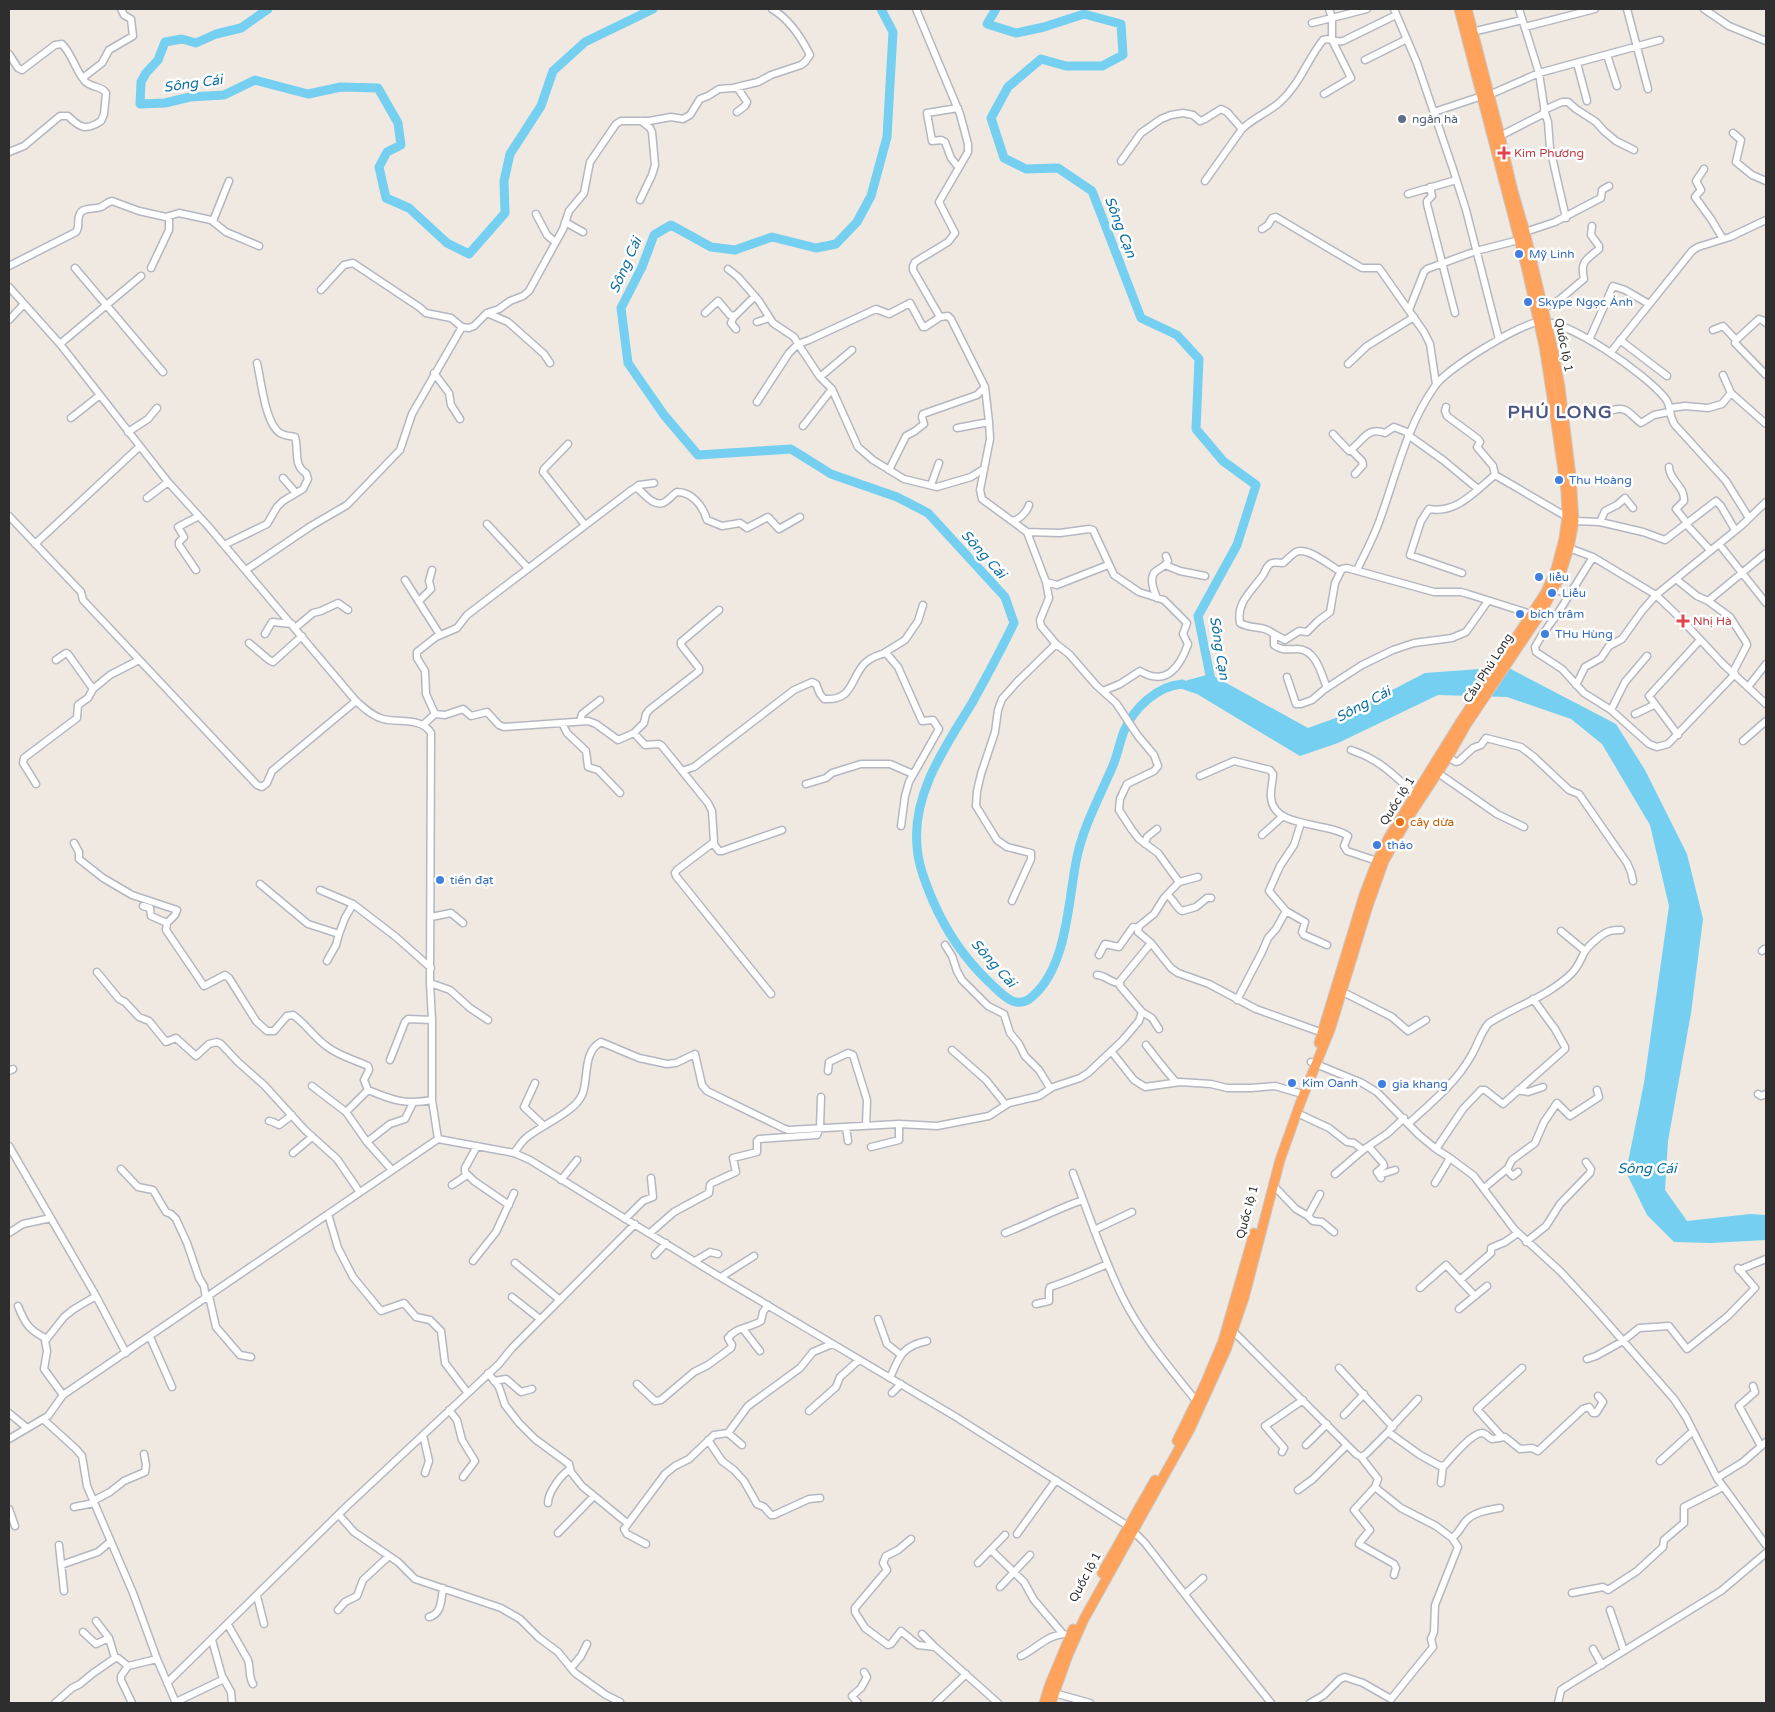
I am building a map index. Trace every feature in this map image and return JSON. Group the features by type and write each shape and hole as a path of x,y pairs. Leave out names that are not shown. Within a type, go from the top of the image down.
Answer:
{"highway":[{"name":"Quốc lộ 1","path":"1459,9 1479,69"},
{"name":"Quốc lộ 1","path":"1466,9 1519,240 1560,387 1571,476 1569,548 1555,588 1541,613 1528,624"},
{"name":"Quốc lộ 1","path":"1486,96 1500,136 1526,232 1544,308 1543,323"},
{"name":"Quốc lộ 1","path":"1528,624 1531,614 1546,592 1556,569 1570,519"},
{"name":"Cầu Phú Long","path":"1463,723 1528,624"},
{"name":"Quốc lộ 1","path":"1051,1703 1080,1626 1130,1528 1168,1460 1217,1357 1228,1327 1274,1160 1299,1092 1330,1030 1384,861 1408,818 1448,757 1463,723"},
{"name":"Quốc lộ 1","path":"1044,1703 1067,1634 1194,1422 1223,1359 1244,1298 1272,1185 1314,1063 1364,895 1377,861 1389,837 1415,794 1463,723"}],"street":[{"path":"84,80 86,74 102,63 109,50 133,36 132,20 124,15 121,9"},
{"path":"321,290 344,265 353,263 426,313 454,319 462,327 471,327 487,313 498,310 510,301 527,293 555,242 569,211 584,193 590,162 613,127 620,122 671,117 683,119 690,115 700,99 722,88 758,82 771,75 798,67 806,62 809,56 800,37 783,16 772,9"},
{"path":"916,9 958,108 968,144 968,152 939,202 956,233 948,242 915,262 912,266 940,317"},
{"path":"1324,94 1352,78 1332,40 1332,18 1329,9"},
{"path":"1312,23 1367,9"},
{"path":"1519,9 1539,73 1544,112 1548,122 1550,148 1566,218"},
{"path":"1562,9 1564,17"},
{"path":"1525,27 1595,9"},
{"path":"1626,9 1648,89"},
{"path":"1704,9 1729,26 1766,41"},
{"path":"1205,181 1242,129 1280,102 1299,81 1321,42 1326,39 1342,41 1395,12 1434,112 1456,180 1500,339"},
{"path":"1472,32 1522,20"},
{"path":"1365,60 1407,39"},
{"path":"1434,112 1486,96 1539,73 1660,40"},
{"path":"9,54 18,68 22,70 55,45 62,44 70,55 77,72 87,84 102,88 106,93 104,114 101,121 84,128 77,126 68,116 60,116 29,142 9,152"},
{"path":"1607,55 1617,86"},
{"path":"1577,63 1588,101"},
{"path":"737,87 746,102 745,106 737,112"},
{"path":"1500,136 1562,102 1568,102 1596,122 1616,141 1634,150"},
{"path":"958,108 927,113 932,141 941,140 945,142 951,158 959,168"},
{"path":"1121,161 1148,126 1171,115 1189,114 1200,121 1220,108 1227,112 1242,129"},
{"path":"640,200 655,165 652,132 641,121"},
{"path":"1733,133 1742,140 1736,162 1752,175 1766,181"},
{"path":"1704,169 1696,181 1701,188 1695,197 1722,239"},
{"path":"1408,194 1456,180"},
{"path":"213,221 229,181"},
{"path":"1526,232 1566,218 1601,198 1602,190 1608,186"},
{"path":"1430,187 1432,196 1427,201 1427,204 1455,313"},
{"path":"9,266 76,232 81,212 86,209 101,207 110,201 166,217 179,213 213,221 226,232 259,246"},
{"path":"536,214 547,235 555,242"},
{"path":"151,268 169,230 169,216"},
{"path":"1262,229 1268,225 1272,218 1276,218 1362,268 1379,268 1414,317 1430,344 1436,384"},
{"path":"1611,352 1692,251 1766,220"},
{"path":"565,222 583,232"},
{"path":"1544,308 1559,300 1584,279 1582,268 1584,262 1599,246 1591,235 1592,226"},
{"path":"1409,310 1424,272 1432,266 1476,251 1519,240"},
{"path":"75,268 163,372"},
{"path":"728,269 755,296 776,326 794,337 820,377 832,390 858,447 873,460 904,479 941,486 971,477 982,470"},
{"path":"60,344 141,276"},
{"path":"1589,340 1613,286 1625,290 1649,304"},
{"path":"9,287 60,344 168,482 246,570 356,700 374,716 383,719 417,723 427,727 431,733 430,983 432,1100 438,1139"},
{"path":"736,329 731,323 734,316 755,296"},
{"path":"705,312 718,301 730,315 734,316"},
{"path":"757,402 781,365 798,344 876,308 889,314 910,303 925,327 940,317 948,316 951,319 984,387 990,439 982,470 980,496 982,500 1027,532 1046,582 1049,598 1040,622 1042,628 1116,703 1138,736 1154,755 1158,766 1127,784 1120,799 1119,807 1120,812 1132,830 1145,844 1161,856 1179,882"},
{"path":"9,320 24,304"},
{"path":"487,313 508,322 544,354 550,363"},
{"path":"1348,364 1367,346 1414,317"},
{"path":"757,322 769,318"},
{"path":"1736,340 1759,319 1766,323"},
{"path":"1357,570 1378,524 1408,434 1436,384 1473,355 1500,339 1543,323 1570,331 1611,352 1664,396 1670,410 1670,418 1675,426 1726,481 1749,518"},
{"path":"1713,330 1723,326 1736,340 1736,345 1766,374"},
{"path":"246,570 311,526 347,505 369,484 402,447 410,418 462,327"},
{"path":"1620,340 1667,376"},
{"path":"820,377 852,350"},
{"path":"224,545 267,524 277,507 303,489 308,476 298,466 295,437 281,433 272,424 265,402 257,363"},
{"path":"434,374 448,391 452,405 460,419"},
{"path":"1722,375 1732,393 1766,424"},
{"path":"889,470 906,436 924,424 923,414 977,395 984,387"},
{"path":"803,426 832,390"},
{"path":"1613,410 1622,408 1641,423 1654,414 1685,406 1708,408 1721,404 1732,393"},
{"path":"71,418 100,396"},
{"path":"1446,407 1446,416 1478,439 1480,442 1477,448 1494,466 1495,475"},
{"path":"128,432 148,419 157,408"},
{"path":"957,428 989,422"},
{"path":"1351,450 1372,431 1377,430 1385,433 1394,427 1408,434 1444,460 1478,489"},
{"path":"1333,434 1347,450 1351,450 1362,461 1363,465 1355,474"},
{"path":"568,444 543,472 585,525"},
{"path":"35,544 139,447"},
{"path":"931,485 939,463"},
{"path":"1668,467 1669,473 1681,487 1685,496 1684,501 1676,509 1686,524 1710,550"},
{"path":"1495,475 1570,519 1600,522 1652,535 1663,540 1716,501 1720,503 1735,530"},
{"path":"1462,573 1410,555 1421,521 1429,509 1440,511 1464,502 1495,475"},
{"path":"283,478 296,493"},
{"path":"147,498 168,482"},
{"path":"435,714 426,694 425,671 416,658 416,654 427,643 457,628 467,615 639,485 654,483"},
{"path":"635,488 639,489 645,497 660,503 677,492 687,494 705,512 707,520 722,526 741,523 747,528 768,517 779,529 800,517"},
{"path":"1600,522 1605,511 1617,505 1625,498 1633,508"},
{"path":"1576,685 1585,667 1604,655 1609,646 1622,639 1656,595 1719,544 1766,502"},
{"path":"1012,521 1017,521 1027,511 1029,505"},
{"path":"9,516 81,592 83,600 260,786 265,786 272,771 356,700"},
{"path":"196,570 179,545 179,542 184,537 178,527 199,516"},
{"path":"488,524 528,568"},
{"path":"1027,532 1060,533 1091,529 1096,533 1099,546 1108,565 1117,577 1139,592 1169,604 1187,622 1183,634 1188,644 1175,670 1162,677 1151,676 1140,670 1120,684 1103,691"},
{"path":"1719,544 1766,602"},
{"path":"1569,548 1593,557 1656,595 1766,704"},
{"path":"1340,571 1328,566 1313,554 1302,551 1296,552 1281,564 1277,562 1269,564 1242,603 1239,611 1240,623 1244,626 1263,627 1285,640 1299,630 1306,632 1318,620 1328,615 1333,603 1336,582 1340,571 1347,568 1434,592 1461,592 1531,614"},
{"path":"1708,601 1743,574 1766,553"},
{"path":"1157,598 1152,577 1168,561 1166,556"},
{"path":"1593,557 1535,646 1535,650 1562,669 1584,693 1611,710 1652,746 1656,747 1668,744 1678,735 1734,673 1747,645 1730,616 1697,596 1676,579"},
{"path":"1046,582 1057,585 1108,565"},
{"path":"1165,565 1180,571 1205,576"},
{"path":"419,601 431,589 429,581 432,570"},
{"path":"405,580 440,635"},
{"path":"1555,588 1568,596"},
{"path":"1287,677 1297,705 1312,700 1362,665 1393,650 1414,643 1452,638 1466,632 1488,601"},
{"path":"265,634 272,622 293,626 313,613 321,612 338,603 348,610"},
{"path":"682,771 694,767 773,704 803,685 814,683 821,696 826,699 840,696 852,686 866,662 904,642 918,621 923,605"},
{"path":"423,725 435,714 445,715 463,709 471,716 487,712 504,727 580,721 591,722 618,740 634,733 644,723 647,712 700,671 681,645 681,642 719,610"},
{"path":"1541,613 1553,620"},
{"path":"1274,634 1274,645 1276,647 1288,651 1301,649 1313,656 1327,688"},
{"path":"249,643 273,662 302,636"},
{"path":"1678,735 1649,696 1700,640"},
{"path":"1012,901 1031,859 1031,853 1007,847 997,840 976,806 977,791 995,732 998,710 1002,699 1056,644"},
{"path":"56,660 66,653 68,654 93,689"},
{"path":"884,653 888,654 897,666 922,721 933,720 939,727 913,774 905,796 901,826"},
{"path":"1611,710 1625,682 1647,656"},
{"path":"36,784 23,759 77,718 78,705 110,674 139,660"},
{"path":"1748,687 1766,664"},
{"path":"580,721 582,714 600,700"},
{"path":"1635,714 1654,704"},
{"path":"1742,741 1766,722"},
{"path":"562,723 567,733 586,752 588,767 598,770 620,793"},
{"path":"634,733 645,745 658,744 662,746 711,808 713,843 719,851 782,830"},
{"path":"1448,757 1458,761 1473,748 1481,745 1486,738 1521,747 1569,790 1579,794 1632,872 1633,881"},
{"path":"1351,750 1366,755 1388,769 1415,794"},
{"path":"1200,776 1234,761 1270,770 1273,774 1271,798 1274,810 1282,817 1301,823 1318,825 1345,834 1348,837 1344,846 1347,851 1377,861"},
{"path":"806,784 826,778 832,773 862,764 890,764 913,774"},
{"path":"1438,773 1497,814 1524,826"},
{"path":"1262,835 1282,817"},
{"path":"1301,823 1294,845 1280,866 1269,891 1286,911 1305,922 1302,932 1304,935 1327,945"},
{"path":"1145,844 1147,837 1157,829"},
{"path":"74,843 79,852 79,858 103,878 139,898 177,910 167,923 167,932 202,985 206,986 223,975 228,974 256,1021 264,1029 269,1032 274,1031 287,1016 295,1016 318,1040 334,1052 342,1057 368,1066 369,1070 364,1080 368,1090 389,1099 413,1104 432,1100"},
{"path":"713,843 675,874 771,994"},
{"path":"1099,955 1106,944 1119,948 1133,927 1137,928 1154,914 1167,894 1179,882 1198,877"},
{"path":"260,884 308,924 339,934"},
{"path":"320,890 353,904 396,937 431,968"},
{"path":"1167,894 1182,911 1196,907 1207,898 1211,898"},
{"path":"327,961 336,946 345,918 353,904"},
{"path":"143,906 150,908 151,916 167,923"},
{"path":"1237,1000 1268,938 1276,929 1286,911"},
{"path":"431,917 451,913 463,923"},
{"path":"1137,928 1140,935 1151,944 1175,971 1209,984 1256,1009 1323,1033"},
{"path":"1408,1124 1428,1106 1462,1069 1472,1055 1480,1034 1489,1023 1502,1014 1533,999 1571,974 1579,965 1585,951 1605,933 1621,930"},
{"path":"1561,931 1585,951"},
{"path":"1119,983 1121,978 1151,944"},
{"path":"944,945 952,956 962,980 988,1006 1004,1014 1008,1030 1050,1088"},
{"path":"97,972 119,999 125,1002 139,1018 149,1021 166,1042 176,1038 196,1056 209,1044 216,1042 221,1044 264,1085 312,1138 341,1164 359,1191"},
{"path":"1097,975 1101,975 1113,983 1119,983"},
{"path":"430,983 450,990 470,1008 488,1020"},
{"path":"1119,983 1142,1012 1152,1018 1159,1029"},
{"path":"1343,992 1392,1017 1408,1031 1426,1020"},
{"path":"1436,1149 1463,1109 1481,1090 1485,1090 1502,1104 1565,1049 1555,1030 1533,999"},
{"path":"514,1153 527,1137 558,1118 581,1097 590,1054 601,1042 638,1058 667,1064 676,1063 695,1054 702,1085 707,1091 788,1130 846,1129 866,1125 899,1124 937,1126 986,1117 1006,1105 1039,1096 1050,1088 1084,1076 1136,1025 1142,1012"},
{"path":"390,1060 405,1022 408,1020 432,1020"},
{"path":"1146,1045 1162,1068 1176,1082"},
{"path":"952,1050 986,1080 1006,1105"},
{"path":"1111,1051 1140,1085 1151,1087 1176,1082 1211,1084 1227,1088 1275,1086 1299,1092"},
{"path":"828,1071 829,1062 848,1053 853,1054 867,1100 866,1125"},
{"path":"1314,1063 1362,1083 1377,1092 1436,1149 1474,1176 1505,1218 1526,1242 1561,1272 1677,1403 1722,1487 1766,1545"},
{"path":"535,1083 524,1107 544,1126"},
{"path":"312,1086 346,1112 367,1142 392,1170"},
{"path":"1518,1090 1528,1092 1543,1087"},
{"path":"346,1112 368,1090"},
{"path":"1484,1188 1511,1165 1512,1160 1535,1143 1539,1130 1556,1104 1558,1103 1570,1116 1600,1097 1597,1090"},
{"path":"1758,1094 1762,1096 1766,1094"},
{"path":"650,1232 674,1212 709,1193 712,1183 736,1172 733,1158 757,1152 757,1141 759,1139 815,1135 820,1130 821,1097"},
{"path":"367,1142 386,1127 404,1119 413,1104"},
{"path":"1297,1113 1329,1128 1347,1142 1366,1148 1383,1163 1384,1166 1378,1172 1380,1177 1395,1170"},
{"path":"269,1122 278,1125 292,1115"},
{"path":"1335,1174 1366,1148 1388,1133 1404,1118"},
{"path":"871,1147 899,1140 899,1124"},
{"path":"846,1129 848,1141"},
{"path":"294,1152 312,1138"},
{"path":"9,1439 45,1417 63,1395 207,1298 359,1191 438,1139 514,1153 650,1232 694,1261 901,1384 1130,1528 1145,1543 1271,1703"},
{"path":"9,1146 12,1158 51,1218 126,1353"},
{"path":"477,1146 465,1168 468,1175 509,1205"},
{"path":"1435,1183 1450,1158"},
{"path":"561,1180 577,1160"},
{"path":"1526,1242 1546,1226 1560,1204 1590,1173 1591,1169 1586,1162"},
{"path":"121,1169 138,1187 153,1190 166,1212 174,1216 204,1286 218,1330 240,1355 251,1357"},
{"path":"1506,1170 1513,1176 1518,1172"},
{"path":"1073,1173 1094,1230 1124,1299 1135,1318 1197,1402"},
{"path":"452,1185 468,1175"},
{"path":"625,1219 643,1202 653,1197 651,1178"},
{"path":"1272,1185 1296,1209 1314,1221 1322,1222 1334,1232"},
{"path":"473,1261 496,1232 514,1193"},
{"path":"1308,1216 1320,1194"},
{"path":"1005,1233 1026,1226 1032,1221 1058,1209 1083,1200"},
{"path":"1094,1230 1132,1212"},
{"path":"328,1214 338,1248 360,1286 381,1311 404,1303 416,1317 432,1321 442,1334 444,1359 447,1368 468,1392"},
{"path":"9,1233 23,1224 51,1218"},
{"path":"167,1683 287,1564 499,1364 512,1348 635,1224"},
{"path":"1460,1280 1491,1254 1491,1248 1505,1242 1518,1233"},
{"path":"655,1255 666,1243"},
{"path":"694,1261 710,1252 718,1254"},
{"path":"721,1277 754,1256"},
{"path":"1587,1359 1596,1356 1623,1340 1639,1328 1668,1326 1687,1349 1728,1316 1755,1288 1739,1269 1766,1259"},
{"path":"514,1263 560,1300"},
{"path":"1036,1304 1049,1301 1048,1290 1050,1288 1074,1280 1083,1274 1108,1264"},
{"path":"1420,1288 1446,1265 1475,1296"},
{"path":"1459,1310 1487,1286"},
{"path":"63,1395 44,1369 47,1351 45,1342 64,1317 96,1296"},
{"path":"512,1297 540,1320"},
{"path":"637,1384 658,1401 694,1372 708,1365 731,1348 733,1346 729,1337 737,1330 761,1321 764,1310 768,1305"},
{"path":"18,1306 26,1325 35,1333 47,1339"},
{"path":"878,1319 887,1344 901,1355"},
{"path":"743,1329 760,1351"},
{"path":"1233,1331 1361,1457 1378,1479 1375,1487 1354,1510 1370,1530 1359,1544 1394,1564 1396,1568 1394,1575"},
{"path":"150,1337 172,1388"},
{"path":"890,1378 901,1355 913,1344 927,1341"},
{"path":"728,1433 748,1406 800,1368 810,1354 832,1344"},
{"path":"809,1411 836,1388 840,1377 859,1360"},
{"path":"1339,1368 1393,1427"},
{"path":"1522,1368 1477,1409 1502,1437 1506,1438 1520,1450 1532,1448 1538,1451 1583,1409 1589,1408 1593,1413 1596,1413 1603,1402 1598,1396"},
{"path":"488,1374 500,1389 505,1406 519,1423 535,1439 569,1464 571,1472 582,1486 627,1523"},
{"path":"494,1381 506,1379 521,1392 532,1389"},
{"path":"892,1393 901,1384"},
{"path":"1717,1478 1764,1446 1738,1406 1755,1392 1753,1386"},
{"path":"1344,1415 1364,1394"},
{"path":"1361,1457 1393,1427 1418,1399"},
{"path":"1282,1452 1284,1448 1266,1426 1302,1400"},
{"path":"449,1410 457,1420 462,1440 475,1461 463,1477"},
{"path":"9,1413 27,1428"},
{"path":"45,1417 79,1452 84,1464 86,1486 133,1593 157,1659 176,1703 224,1679"},
{"path":"1306,1445 1326,1424"},
{"path":"1660,1461 1693,1430"},
{"path":"1388,1432 1435,1464 1443,1466"},
{"path":"646,1544 625,1532 624,1529 665,1474 690,1459 716,1434 728,1433 742,1445"},
{"path":"1440,1482 1443,1466 1469,1439 1480,1433 1492,1439 1502,1437"},
{"path":"423,1435 430,1460 425,1472"},
{"path":"708,1440 722,1461 744,1481 756,1504 764,1507 771,1515 809,1499 820,1498"},
{"path":"1298,1490 1313,1480 1347,1445"},
{"path":"74,1507 93,1502 124,1481 145,1472 144,1454"},
{"path":"548,1503 552,1492 564,1474 570,1469"},
{"path":"1017,1534 1056,1480"},
{"path":"1310,1703 1324,1695 1337,1681 1345,1677 1371,1687 1390,1700 1433,1647 1431,1639 1434,1632 1434,1606 1458,1547 1452,1538 1436,1526 1401,1508 1375,1487"},
{"path":"1572,1593 1600,1587 1608,1590 1616,1586 1637,1571 1664,1547 1664,1540 1683,1525 1684,1507 1722,1487"},
{"path":"558,1533 594,1496"},
{"path":"1452,1538 1456,1536 1469,1518 1500,1508"},
{"path":"9,1509 15,1526"},
{"path":"343,1511 354,1532 398,1562 415,1579 501,1608 514,1615 606,1695 620,1702"},
{"path":"978,1563 1005,1536"},
{"path":"911,1538 898,1550 886,1556 883,1563 887,1570 854,1610 862,1625 888,1645 891,1644 901,1631 918,1645 934,1646"},
{"path":"61,1565 98,1552 110,1542"},
{"path":"59,1545 64,1591"},
{"path":"991,1550 1026,1585 1034,1600 1067,1634"},
{"path":"1558,1703 1562,1690 1721,1591 1766,1553"},
{"path":"1000,1587 1030,1555"},
{"path":"338,1610 345,1602 357,1596 363,1580 388,1556"},
{"path":"1185,1594 1203,1578"},
{"path":"428,1617 434,1616 439,1610 443,1588"},
{"path":"256,1596 264,1624"},
{"path":"1610,1610 1624,1651"},
{"path":"96,1620 109,1638 115,1658"},
{"path":"228,1624 248,1660 250,1677 254,1684"},
{"path":"83,1632 96,1644 109,1638"},
{"path":"922,1634 998,1703"},
{"path":"1020,1656 1051,1636 1067,1634"},
{"path":"212,1640 224,1679 231,1692 232,1703"},
{"path":"573,1665 581,1656 586,1644"},
{"path":"1593,1649 1602,1664"},
{"path":"115,1658 118,1658 128,1666"},
{"path":"55,1703 72,1688 115,1658"},
{"path":"132,1703 121,1678 128,1666 157,1659"},
{"path":"858,1703 852,1696 861,1688 867,1677 864,1672"},
{"path":"936,1703 966,1674"},
{"path":"1054,1693 1090,1703"},
{"path":"1393,1697 1400,1703"}],"water":[{"name":"Sông Cái","path":"1507,667 1616,724 1645,770 1687,854 1703,919 1691,1013 1668,1141 1665,1190 1687,1221 1750,1214 1766,1215 1766,1240 1711,1243 1674,1242 1647,1215 1626,1172 1644,1083 1669,906 1650,825 1602,744 1571,719 1507,697 1438,695 1338,743 1300,756 1197,694 1170,685 1210,674 1308,728 1344,715 1425,673"}],"waterway":[{"name":"Sông Cái","path":"268,9 241,28 216,34 196,43 182,39 165,42 158,60 146,73 141,82 140,104 165,103 190,97 224,95 255,80 308,94 341,87 378,88 398,123 401,145 387,152 379,167 386,198 409,208 447,243 469,254 505,213 504,181 510,154 541,106 553,71 585,42 653,9"},
{"name":"Sông Cái","path":"881,9 893,32 887,137 871,196 857,222 836,244 816,248 772,237 735,250 711,247 671,225 654,235 642,267 621,308 628,363 664,415 698,455 791,449 831,474 897,497 928,513 1005,597 1014,623 978,693 942,753 925,789 917,826 917,846 928,888 950,934 981,973 1009,1000 1021,1002 1033,996 1053,968 1064,933 1082,838 1113,765 1128,722 1140,707 1155,694 1164,689 1182,684"},
{"name":"Sông Cạn","path":"996,9 987,24 1016,33 1044,27 1084,14 1121,24 1123,55 1102,66 1066,66 1041,59 1008,87 991,118 1004,158 1026,169 1058,168 1092,191 1141,318 1177,335 1199,359 1196,429 1223,461 1256,485 1237,545 1198,616 1212,685"}],"place":[{"name":"ngân hà","path":"1402,119"},
{"name":"Kim Phương","path":"1504,153"},
{"name":"Mỹ Linh","path":"1519,254"},
{"name":"Skype Ngọc Ánh","path":"1528,302"},
{"name":"Thu Hoàng","path":"1559,480"},
{"name":"liễu","path":"1539,577"},
{"name":"Liễu","path":"1552,593"},
{"name":"bích trâm","path":"1520,614"},
{"name":"Nhị Hà","path":"1683,621"},
{"name":"THu Hùng","path":"1545,634"},
{"name":"cây dừa","path":"1400,822"},
{"name":"thảo","path":"1377,845"},
{"name":"tiến đạt","path":"440,880"},
{"name":"Kim Oanh","path":"1292,1083"},
{"name":"gia khang","path":"1382,1084"}],"district":[{"name":"PHÚ LONG","path":"1560,412"}]}
